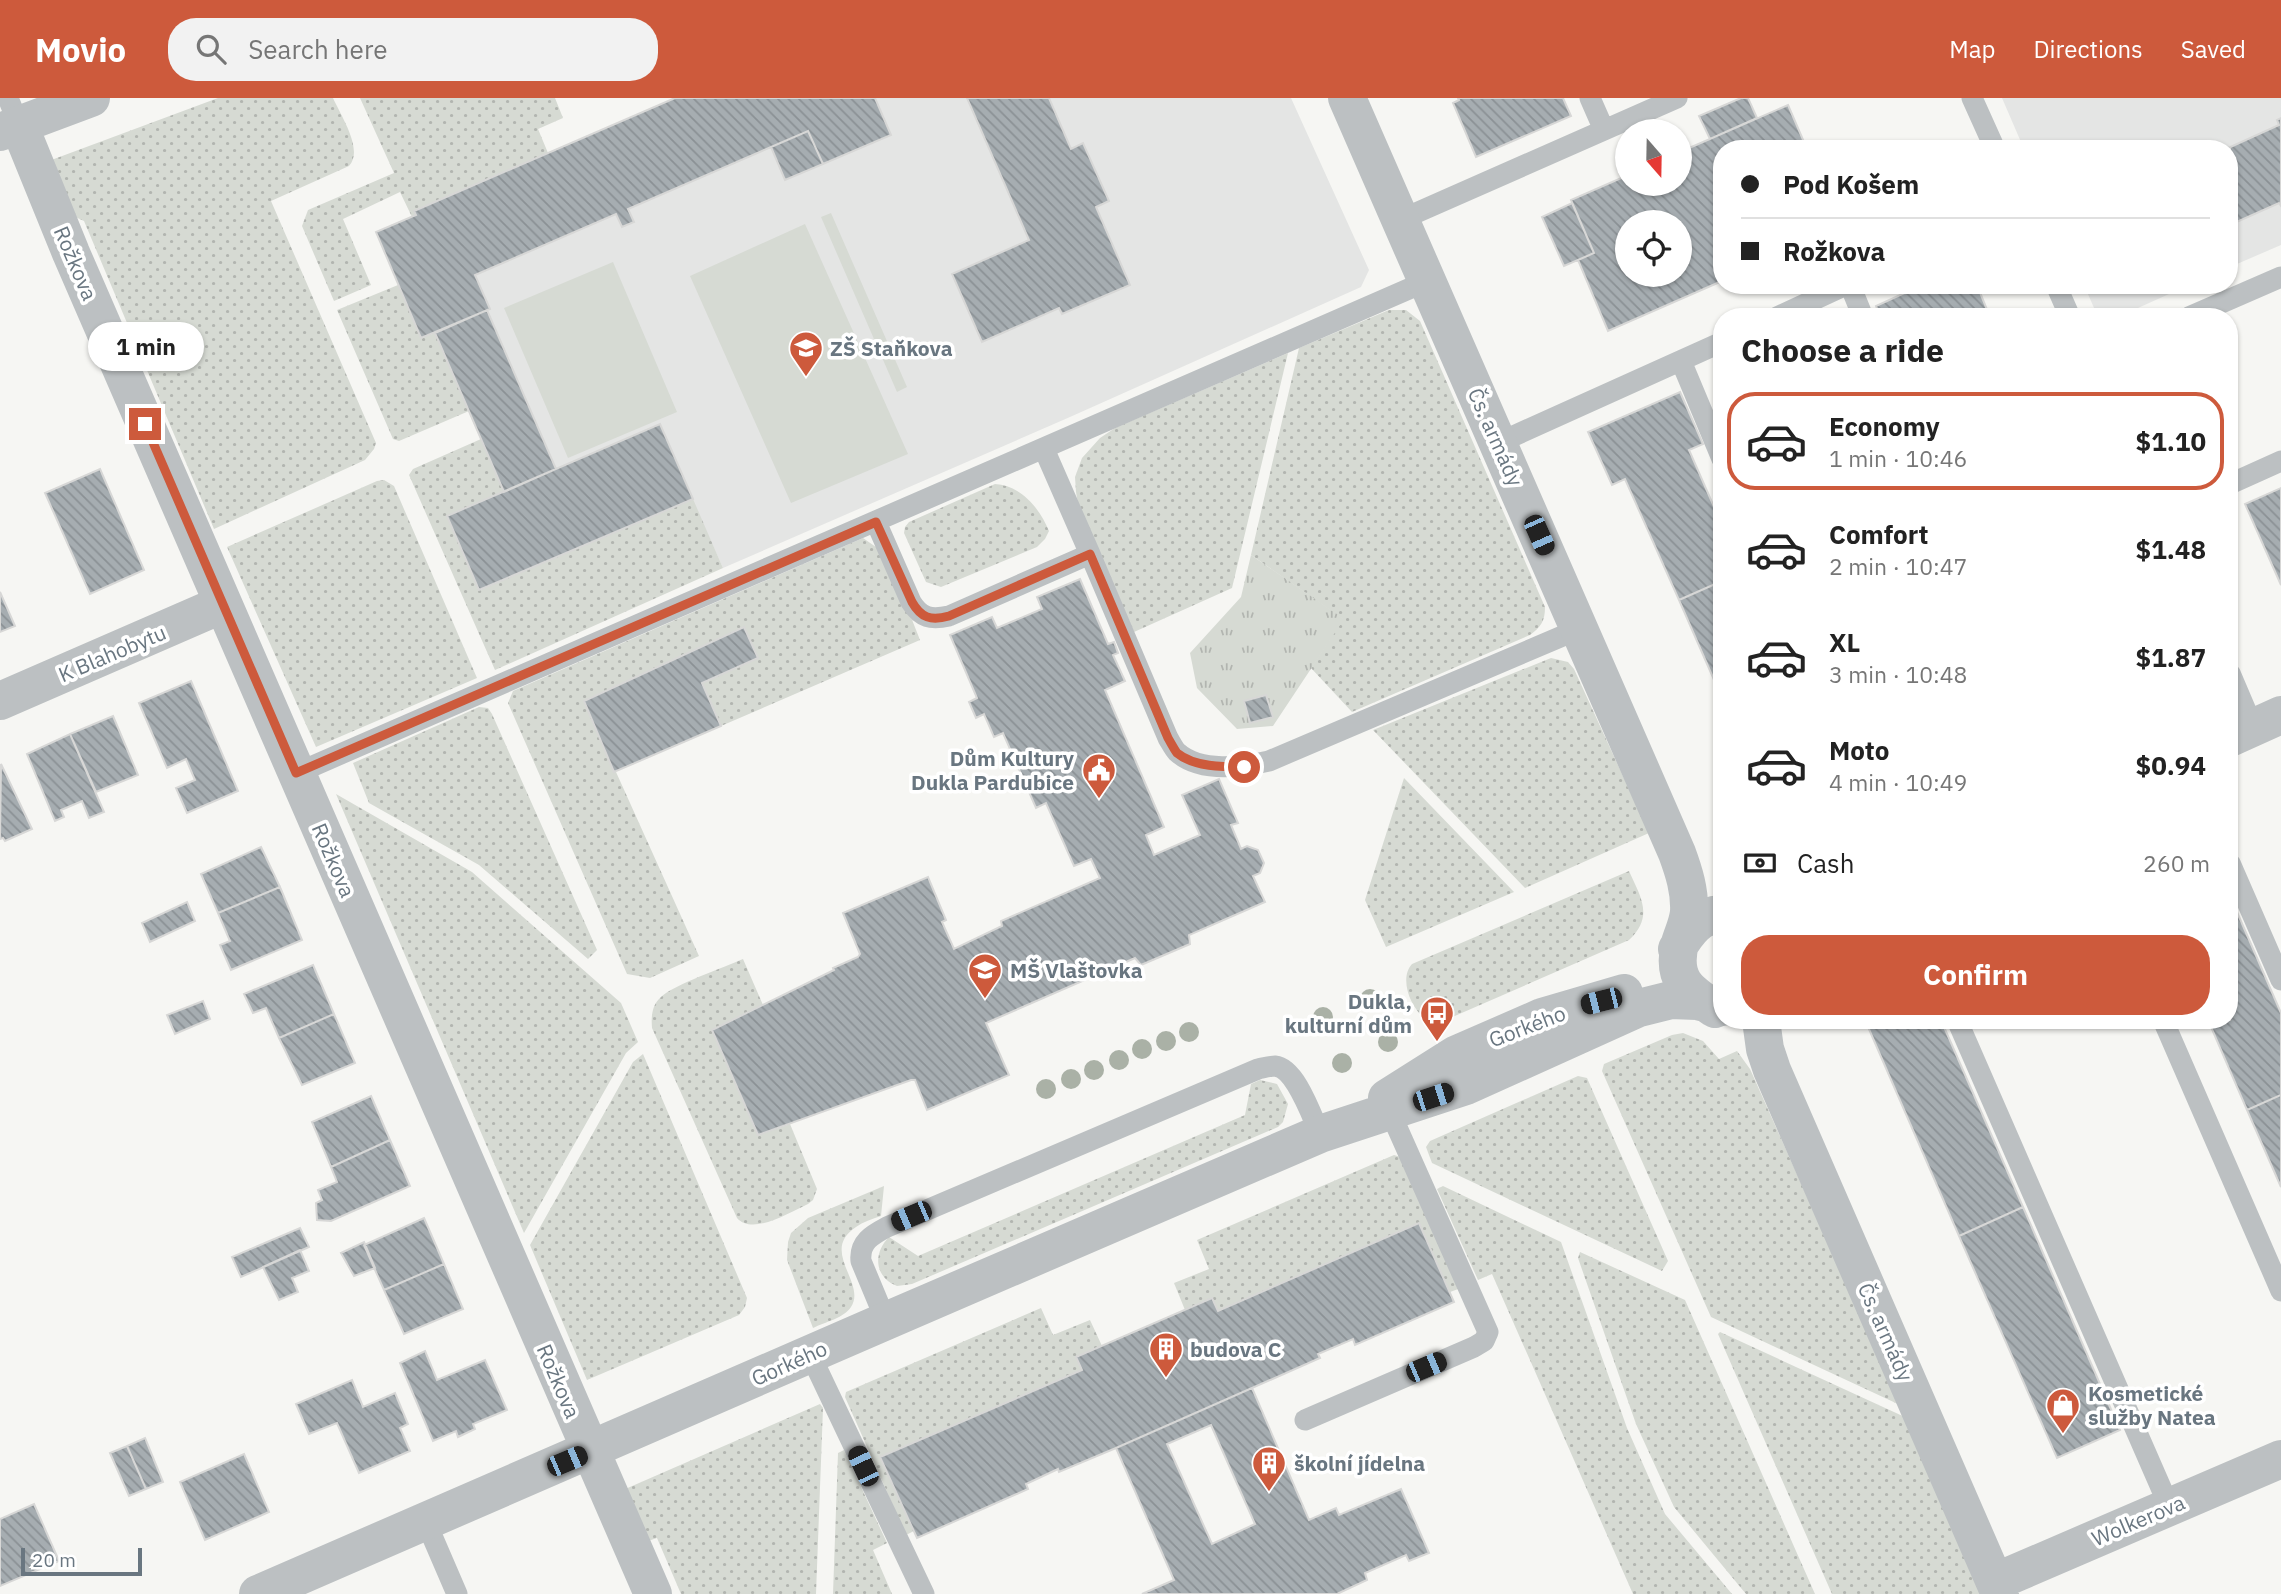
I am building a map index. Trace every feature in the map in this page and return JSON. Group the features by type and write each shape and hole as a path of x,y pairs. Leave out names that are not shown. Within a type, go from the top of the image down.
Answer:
{"street":[{"path":"9,118 92,98"},
{"name":"Čs. armády","path":"1347,98 1677,853 1686,881 1689,911 1677,967 1686,989 1713,1006"},
{"name":"Rožkova","path":"9,118 76,266 653,1594"},
{"name":"K Blahobytu","path":"0,701 223,604"},
{"name":"Čs. armády","path":"1677,853 1692,877 1713,898"},
{"name":"Gorkého","path":"1387,1105 1455,1055 1542,1017 1601,1001 1642,986 1663,969 1686,932 1705,918 1713,916"},
{"name":"Gorkého","path":"258,1594 1387,1105 1466,1086 1639,1008 1671,1000 1713,1009"},
{"name":"Čs. armády","path":"1738,1029 1760,1052 1772,1070"},
{"name":"Čs. armády","path":"1762,1029 1772,1070 1998,1588"},
{"name":"Wolkerova","path":"1998,1588 2169,1506 2281,1459"}],"lane":[{"path":"1590,98 1604,130"},
{"path":"1400,220 1677,98"},
{"path":"1972,98 1991,140"},
{"path":"2209,308 2281,276"},
{"path":"296,773 1427,281"},
{"path":"1797,308 1828,294"},
{"path":"1498,443 1713,346"},
{"path":"1681,361 1713,438"},
{"path":"1044,449 1168,738 1178,753 1197,762 1220,767 1244,767 1269,761 1579,629"},
{"path":"2238,480 2281,461"},
{"path":"876,522 918,612 925,617 937,619 1090,554"},
{"path":"2238,690 2255,727"},
{"path":"2238,881 2281,980"},
{"path":"1961,1029 2169,1506"},
{"path":"2167,1029 2281,1291"},
{"path":"886,1321 860,1261 860,1251 864,1242 875,1233 899,1222 1258,1069 1274,1066 1284,1069 1294,1079 1320,1135"},
{"path":"1305,1420 1474,1346 1483,1341 1488,1332 1387,1105"},
{"path":"810,1354 924,1594"},
{"path":"426,1522 457,1594"}],"shaded area":[{"name":"ZŠ Staňkova","path":"675,98 1291,98 1369,270 1361,287 723,568 692,499 479,590 447,516 503,492 435,333 421,338 376,232 416,215 414,211"},
{"path":"2002,98 2281,98 2281,245 2238,264 2238,140 2020,140"},
{"path":"2088,294 2169,294 2138,308 2094,308"}],"green space":[{"path":"218,98 333,98 346,123 354,151 349,166 271,201 376,443 365,460 214,529 84,221 69,214 46,162"},
{"path":"360,98 555,98 563,118 538,129 548,153 415,212 416,215 412,217 400,192 343,219 371,285 334,301 302,226 308,210 394,173"},
{"path":"831,213 907,387 897,392 821,217"},
{"path":"805,224 908,454 791,503 690,276"},
{"path":"613,262 677,412 568,458 504,308"},
{"path":"398,285 421,338 435,333 469,411 399,441 393,439 337,310"},
{"path":"1389,310 1406,310 1420,321 1545,612 1542,623 1530,635 1352,712 1311,668 1343,619 1251,555 1299,348"},
{"path":"1288,353 1232,588 1134,632 1078,504 1075,477 1082,458 1100,438 1115,428"},
{"path":"481,439 504,492 447,517 480,590 693,499 723,568 495,670 409,475 413,469"},
{"path":"384,480 394,486 477,678 316,747 227,547"},
{"path":"995,484 1013,489 1035,507 1049,531 1045,539 1037,547 941,587 926,582 904,533 905,527 909,522"},
{"path":"863,538 886,554 920,640 721,726 702,683 758,658 744,627 584,701 699,956 650,978 627,974 508,703 513,691"},
{"path":"1251,555 1344,619 1273,726 1237,729 1197,688 1190,653 1241,597"},
{"path":"1551,658 1568,662 1574,669 1649,833 1525,888 1373,730"},
{"path":"479,707 488,708 492,714 597,950 588,959 479,865 369,803 353,763"},
{"path":"1404,778 1514,892 1386,947 1365,900"},
{"path":"336,794 472,872 621,1003 638,1042 626,1053 524,1233"},
{"path":"1629,871 1641,898 1643,915 1637,931 1629,940 1441,1022 1433,1023 1426,1019 1414,1006 1406,979 1412,964"},
{"path":"743,959 763,1005 713,1031 758,1135 790,1124 817,1189 813,1200 808,1204 772,1221 752,1225 737,1218 652,1028 653,1011 667,992"},
{"path":"1683,1033 1703,1041 1719,1059 1737,1051 1750,1069 1900,1405 1711,1317 1602,1071 1604,1064 1672,1035"},
{"path":"643,1054 747,1298 739,1315 587,1380 530,1245 633,1062"},
{"path":"1578,1076 1587,1078 1668,1261 1662,1271 1432,1163 1426,1147 1430,1141"},
{"path":"1260,1080 1277,1084 1288,1104 1283,1122 1278,1127 912,1284 897,1286 889,1282 880,1271 878,1257 889,1237 918,1256 1245,1115 1251,1084"},
{"path":"1394,1155 1404,1158 1461,1288 1450,1292 1418,1224 1218,1311 1212,1298 1185,1310 1174,1283 1209,1269 1197,1240"},
{"path":"884,1186 881,1216 856,1227 846,1236 842,1246 842,1257 853,1288 851,1307 839,1317 813,1328 787,1260 791,1233 808,1218"},
{"path":"1443,1186 1561,1242 1627,1428 1665,1514 1732,1594 1633,1594 1492,1274 1478,1280 1437,1189"},
{"path":"1580,1252 1685,1300 1815,1594 1746,1594 1674,1507 1636,1424 1578,1258"},
{"path":"1041,1308 1053,1335 1090,1320 1102,1346 1076,1357 1082,1370 881,1457 914,1531 906,1535 845,1397 846,1392"},
{"path":"1720,1332 1907,1418 1984,1594 1832,1594 1718,1334"},
{"path":"820,1404 823,1408 816,1594 681,1594 657,1538 645,1542 623,1490"},
{"path":"844,1450 887,1543 873,1550 892,1594 833,1594 838,1453"}],"building":[{"path":"675,98 875,98 891,135 823,164 808,131 628,209 634,222 622,227 616,214 475,275 490,309 421,338 376,232 416,215 414,211"},
{"path":"967,98 1049,98 1071,149 1083,143 1109,201 1096,207 1130,285 1062,314 1059,308 982,342 952,274 1029,240"},
{"path":"1458,98 1563,98 1571,116 1476,157 1453,103 1459,100"},
{"path":"1741,98 1748,98 1757,118 1710,139 1699,116"},
{"path":"1788,105 1803,140 1713,140 1713,285 1608,331 1578,260 1594,253 1571,200 1615,181 1615,196 1692,196 1692,147"},
{"path":"2281,118 2281,206 2279,203 2238,221 2238,144 2279,125 2277,120"},
{"path":"808,131 823,164 785,180 771,147"},
{"path":"1572,203 1594,253 1564,266 1542,217"},
{"path":"1902,294 1981,294 1986,308 1877,308 1876,306"},
{"path":"487,310 556,469 504,492 435,333"},
{"path":"1680,392 1703,444 1689,450 1713,505 1713,585 1679,600 1625,479 1612,485 1588,432"},
{"path":"660,424 693,499 479,590 447,516"},
{"path":"100,469 144,570 90,594 45,493"},
{"path":"2281,488 2281,585 2245,504"},
{"path":"1080,579 1108,644 1114,642 1118,653 1113,655 1125,681 1105,690 1164,827 1146,835 1154,855 1200,835 1182,795 1219,779 1238,823 1231,825 1241,849 1247,846 1258,850 1264,863 1260,873 1253,876 1265,902 1189,935 1190,944 1141,965 1135,958 986,1023 1009,1075 927,1110 915,1080 911,1080 758,1135 712,1030 858,957 860,954 843,913 928,877 946,920 942,922 954,949 1002,926 1001,921 1100,878 1091,859 1074,866 1046,803 1036,808 1003,733 994,737 984,714 976,718 969,702 977,698 950,635 992,617 997,628 1042,609 1037,597"},
{"path":"1713,585 1713,677 1679,600"},
{"path":"0,592 15,626 0,632"},
{"path":"744,627 758,658 702,683 721,726 614,772 584,701"},
{"path":"191,681 238,791 187,813 176,788 195,780 186,759 167,768 139,703"},
{"path":"1266,695 1273,717 1250,723 1244,701"},
{"path":"113,716 138,775 96,792 70,734"},
{"path":"70,734 104,812 89,818 82,801 61,810 64,817 55,821 27,754"},
{"path":"1,764 32,829 5,841 0,839"},
{"path":"261,847 280,887 218,913 201,874"},
{"path":"280,887 302,940 231,970 220,945 230,941 218,913"},
{"path":"187,902 195,921 150,942 142,923"},
{"path":"2238,914 2281,1013 2281,1095 2247,1110 2212,1029 2238,1029"},
{"path":"313,965 334,1014 279,1038 266,1008 253,1013 244,994"},
{"path":"203,1001 210,1019 175,1034 167,1015"},
{"path":"334,1014 355,1063 302,1085 279,1038"},
{"path":"1869,1029 1945,1029 2023,1207 1959,1236"},
{"path":"2281,1095 2281,1187 2247,1110"},
{"path":"371,1096 390,1140 331,1167 312,1122"},
{"path":"390,1140 410,1186 331,1221 317,1220 316,1203 322,1200 318,1190 337,1182 331,1167"},
{"path":"2023,1207 2120,1430 2057,1458 1959,1236"},
{"path":"424,1218 444,1264 384,1290 364,1245"},
{"name":"budova C","path":"1419,1223 1454,1302 1355,1345 1353,1339 1318,1354 1320,1358 1116,1448 1059,1472 1058,1469 1026,1484 1028,1489 917,1538 880,1457 1082,1370 1076,1357 1212,1298 1218,1311"},
{"path":"300,1228 309,1247 241,1277 232,1257"},
{"path":"364,1242 375,1268 354,1276 341,1253"},
{"path":"300,1250 309,1271 292,1278 298,1292 279,1300 263,1267"},
{"path":"444,1264 463,1309 404,1334 384,1290"},
{"path":"425,1351 437,1380 485,1360 507,1410 473,1424 475,1429 458,1437 456,1431 433,1441 400,1363"},
{"path":"352,1380 363,1407 395,1393 408,1424 400,1428 410,1451 359,1473 337,1423 309,1434 296,1404"},
{"name":"školní jídelna","path":"1252,1388 1309,1520 1336,1508 1339,1515 1401,1489 1429,1553 1409,1561 1406,1555 1365,1573 1367,1580 1337,1594 1142,1594 1174,1580 1116,1448","holes":["1211,1425 1255,1524 1212,1544 1167,1444"]},
{"path":"145,1438 163,1482 146,1489 127,1446"},
{"path":"127,1446 146,1489 129,1496 110,1453"},
{"path":"244,1454 269,1512 205,1540 180,1482"},
{"path":"34,1504 59,1561 0,1586 0,1519"}],"place":[{"name":"ZŠ Staňkova","path":"806,378"},
{"name":"Dům Kultury Dukla Pardubice","path":"1099,800"},
{"name":"MŠ Vlaštovka","path":"985,1000"},
{"name":"Dukla, kulturní dům","path":"1437,1043"},
{"name":"budova C","path":"1166,1379"},
{"name":"Kosmetické služby Natea","path":"2063,1435"},
{"name":"školní jídelna","path":"1269,1493"}],"route":[{"path":"145,424 296,773 876,522 918,612 925,617 937,619 1090,554 1168,738 1178,753 1197,762 1220,767 1244,767"}]}
